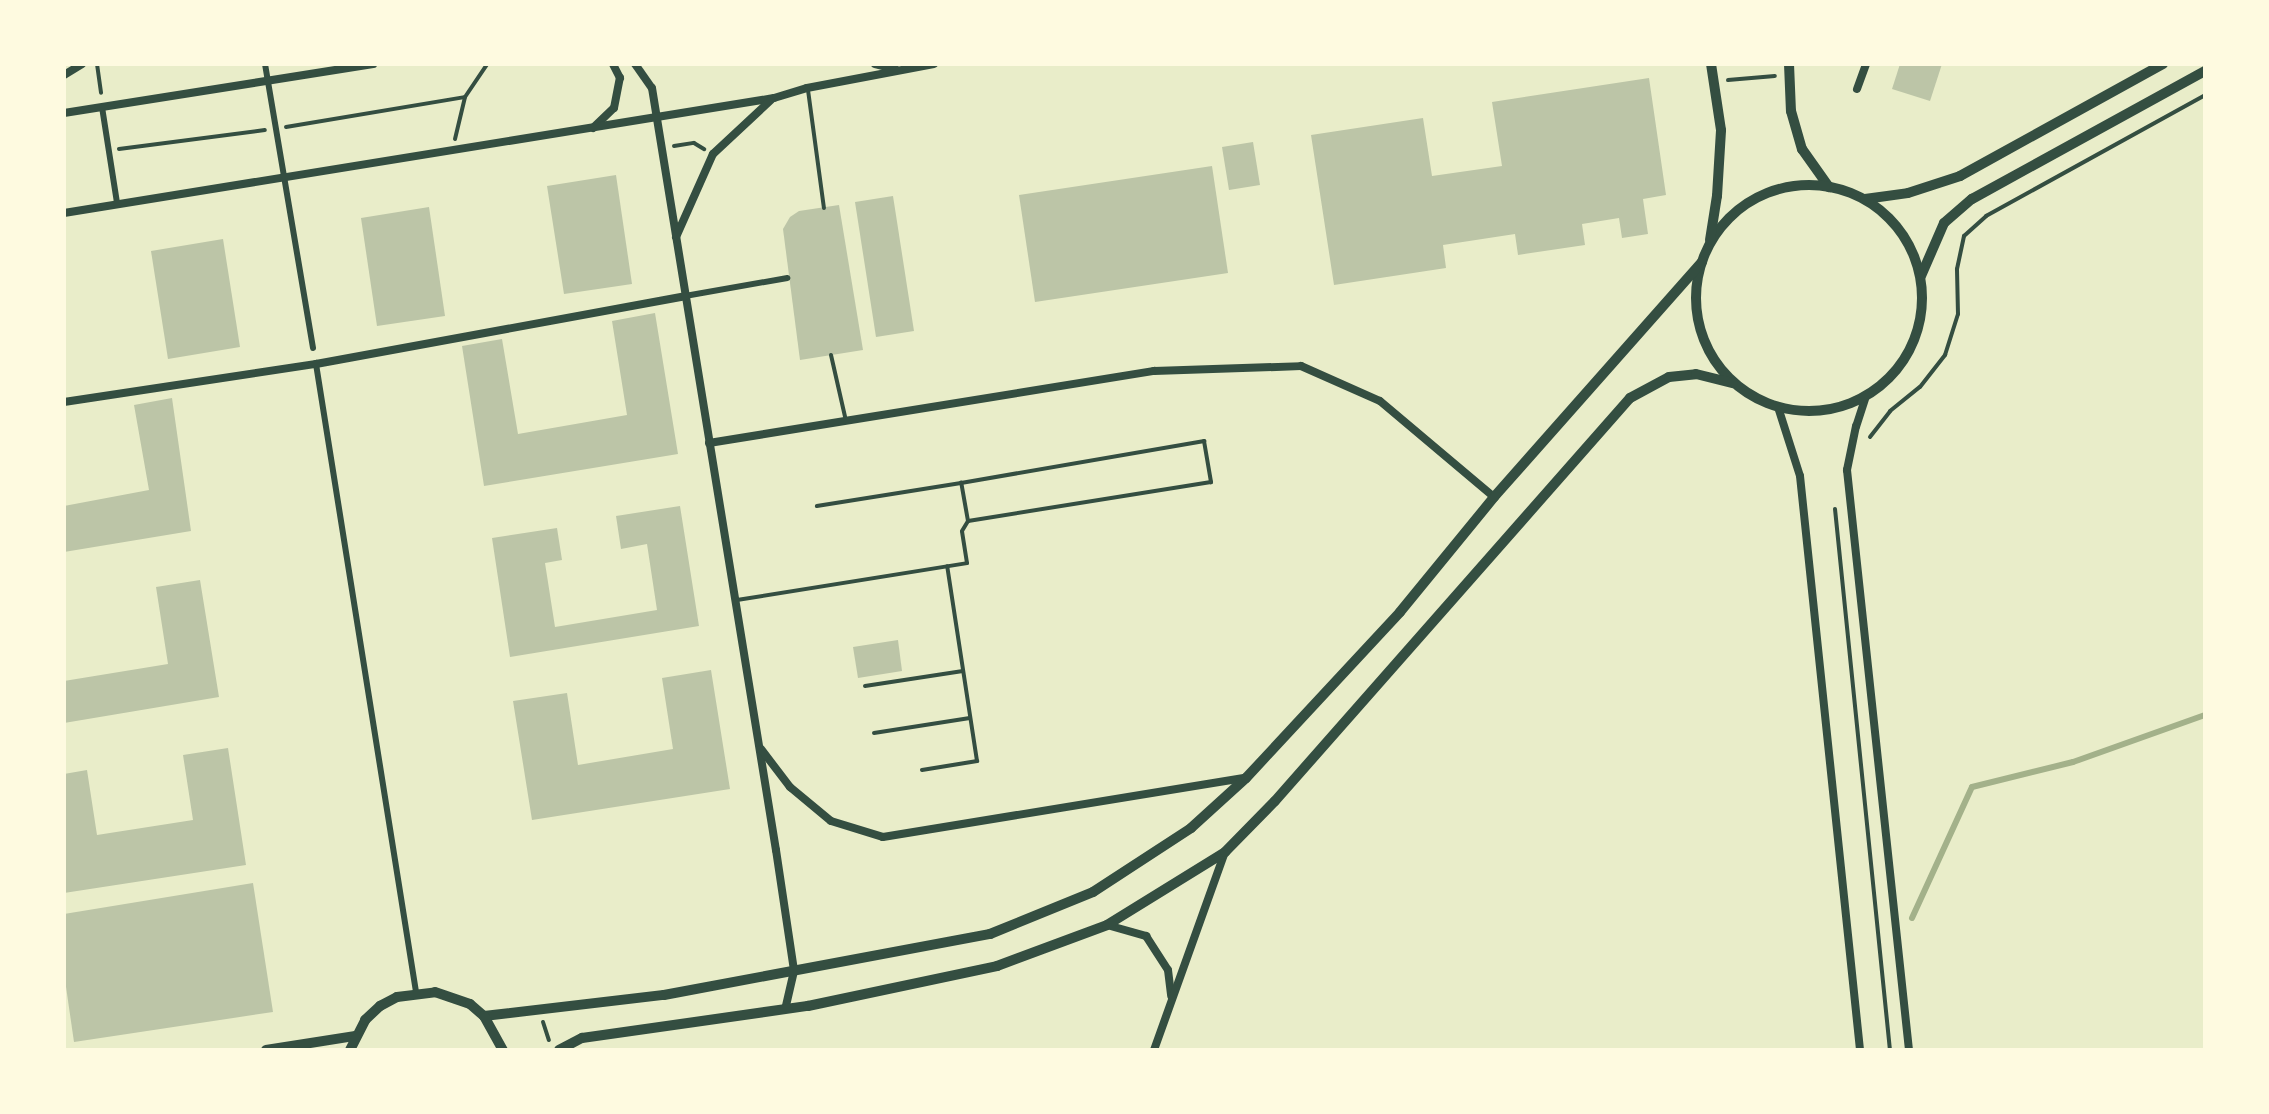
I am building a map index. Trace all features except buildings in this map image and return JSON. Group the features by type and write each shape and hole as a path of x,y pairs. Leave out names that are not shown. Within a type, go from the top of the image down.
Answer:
{"street":[{"path":"64,75 82,64"},
{"path":"265,64 313,348"},
{"path":"64,113 373,64"},
{"path":"592,129 614,108 620,78 613,64"},
{"path":"635,64 652,88 759,746 794,971 785,1009"},
{"path":"875,64 899,70"},
{"path":"64,213 774,98 807,88 934,64"},
{"path":"1708,247 1725,223 1747,204 1772,191 1801,185 1829,187 1865,199 1891,219 1910,245 1921,276 1922,311 1913,345 1894,374 1866,396 1838,408 1808,412 1778,407 1754,398 1733,383 1712,357 1700,327 1696,294 1717,196 1721,130 1711,64"},
{"path":"1857,89 1866,64"},
{"path":"1865,199 1908,193 1960,176 2163,64"},
{"path":"1789,69 1791,111 1802,149 1829,187"},
{"path":"1921,276 1944,223 1972,199 2205,71"},
{"path":"676,238 713,154 774,98"},
{"path":"102,107 117,203"},
{"path":"484,1016 664,995 990,934 1093,892 1191,828 1246,778 1400,612 1494,497 1702,262"},
{"path":"64,402 316,364 787,278"},
{"path":"316,364 416,992"},
{"path":"709,443 1154,371 1301,366 1380,401 1494,497"},
{"path":"556,1050 582,1038 785,1009 997,966 1107,925 1225,852 1292,782 1630,398 1669,377 1696,374 1733,383"},
{"path":"1866,396 1850,447 1847,470 1909,1050"},
{"path":"1778,407 1800,476 1860,1050"},
{"path":"759,746 790,787 831,821 883,837 1246,778"},
{"path":"1154,1050 1225,852"},
{"path":"1107,925 1146,936 1168,970 1172,1000"},
{"path":"350,1050 354,1036 380,1006 416,992 453,996 484,1016 497,1034 503,1050"},
{"path":"266,1050 354,1036"}],"lane":[{"path":"807,88 824,208"},
{"path":"831,355 846,423"},
{"path":"817,506 1204,441 1211,482 968,521"},
{"path":"735,600 967,563 962,531 968,521 961,483"},
{"path":"922,770 977,761 947,566"},
{"path":"865,686 963,671"},
{"path":"874,733 970,718"}],"path":[{"path":"97,64 102,107"},
{"path":"457,149 454,134 465,97 487,64"},
{"path":"1714,82 1789,69"},
{"path":"1867,444 1881,421 1920,387 1945,355 1958,314 1957,269 1964,236 1986,216 2205,95"},
{"path":"661,148 694,143 713,154"},
{"path":"1835,508 1890,1050"},
{"path":"538,1010 556,1050"}],"waterway":[{"path":"1912,918 1972,787 2073,762 2205,715"}]}
